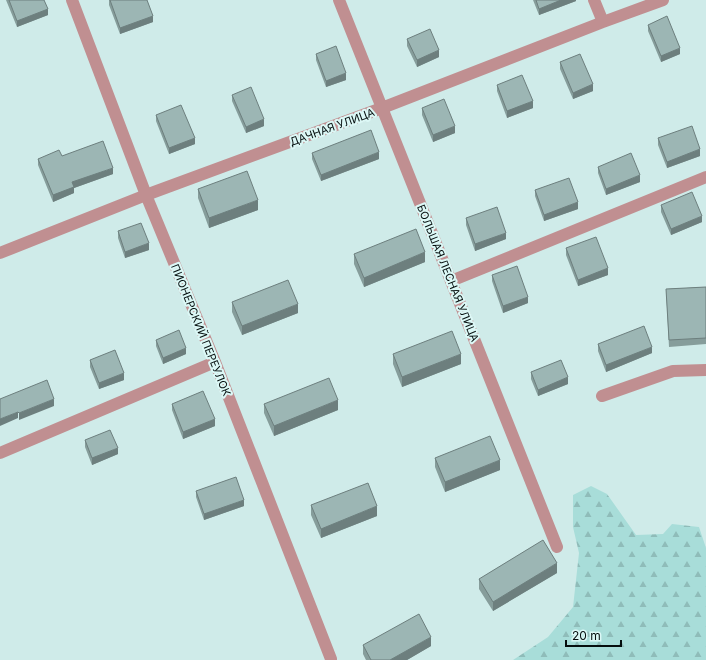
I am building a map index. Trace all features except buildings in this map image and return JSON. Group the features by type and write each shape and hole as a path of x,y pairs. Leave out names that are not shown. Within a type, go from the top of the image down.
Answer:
{"street":[{"name":"ПИОНЕРСКИЙ ПЕРЕУЛОК","path":"72,0 146,195 215,362 331,659"},
{"name":"БОЛЬШАЯ ЛЕСНАЯ УЛИЦА","path":"339,0 557,547"},
{"path":"594,0 603,22"},
{"name":"ДАЧНАЯ УЛИЦА","path":"0,253 146,195 382,108 663,0"},
{"path":"451,281 706,177"},
{"path":"0,453 215,362"},
{"path":"602,396 672,371 706,370"}],"green space":[{"path":"591,486 607,494 636,535 663,534 672,524 699,527 706,548 706,660 513,660 548,637 573,607 579,553 573,527 573,495"}]}
